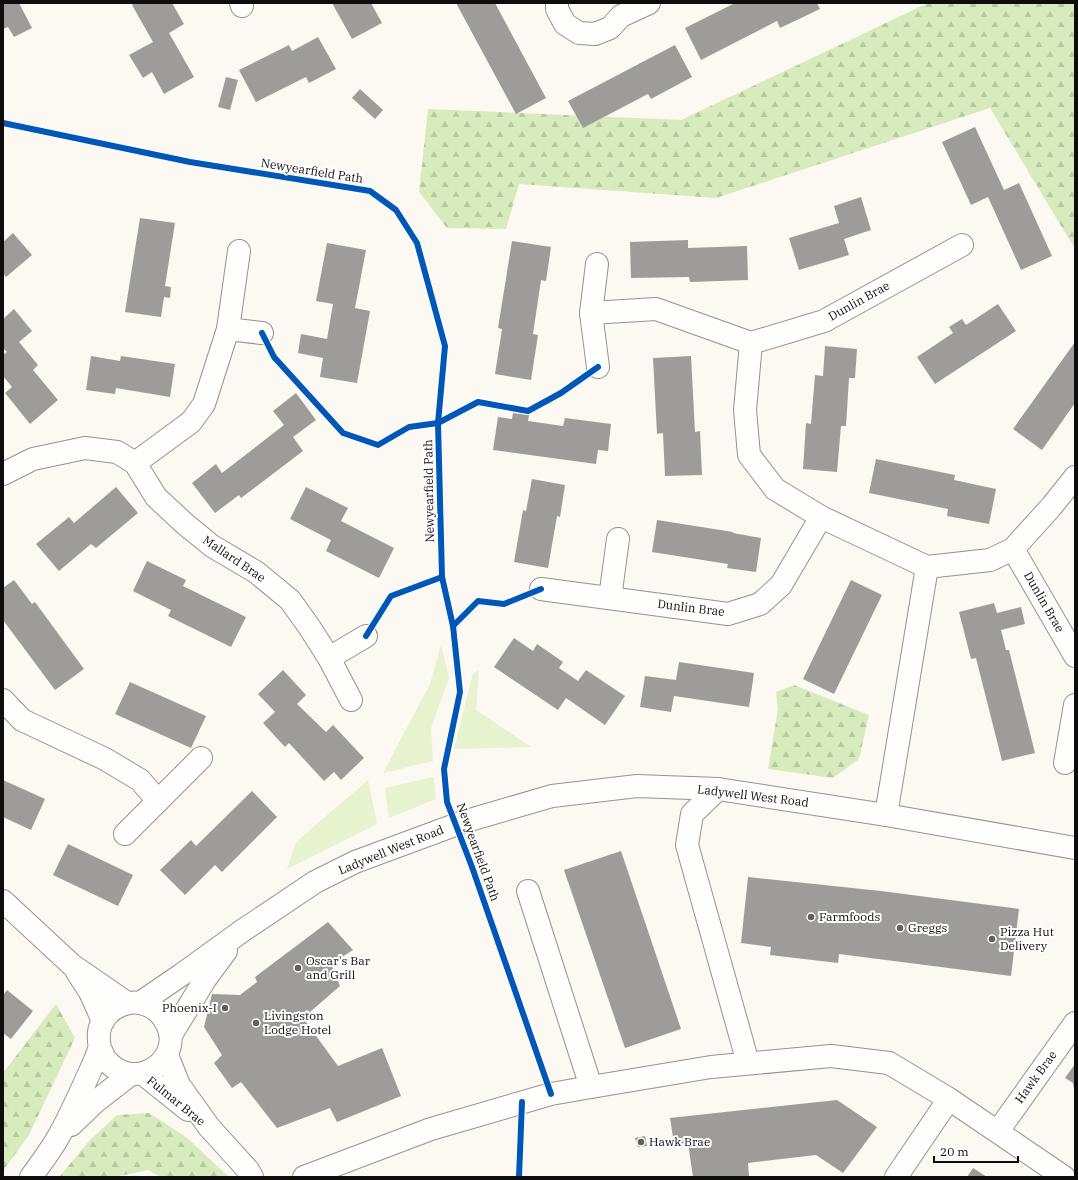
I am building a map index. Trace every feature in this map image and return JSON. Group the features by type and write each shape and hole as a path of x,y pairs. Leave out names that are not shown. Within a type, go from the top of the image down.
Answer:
{"street":[{"path":"557,3 557,10 565,24 579,33 595,34 610,28 622,9 649,3"},
{"name":"Dunlin Brae","path":"751,343 824,321 962,245"},
{"path":"135,463 190,422 204,404 228,329 239,251"},
{"path":"597,264 591,313 598,366"},
{"path":"591,313 656,309 751,343 745,410 749,455 775,489 821,517 927,567 990,560 1013,549 1051,507 1075,477"},
{"path":"228,329 262,333"},
{"name":"Mallard Brae","path":"3,474 33,459 85,448 117,452 135,463 156,496 185,524 212,546 256,572 290,600 329,658 351,700"},
{"name":"Dunlin Brae","path":"541,589 728,614 760,604 781,585 821,517"},
{"path":"610,598 618,540"},
{"name":"Dunlin Brae","path":"1013,549 1075,656"},
{"path":"886,815 927,567"},
{"path":"329,658 366,636"},
{"path":"3,700 22,720 105,759 140,780 158,801"},
{"path":"1065,763 1075,705"},
{"path":"125,834 201,758"},
{"name":"Ladywell West Road","path":"31,1177 60,1135 82,1092 100,1048 100,1030 103,1022 113,1010 134,1003 181,975 242,931 315,882 355,862 463,822 552,796 637,786 718,789 886,815 1075,848"},
{"path":"718,789 692,814 687,845 748,1064"},
{"path":"528,891 591,1087"},
{"path":"3,900 72,965 134,1003 151,1007 161,1014 167,1024 169,1045"},
{"name":"Ladywell West Road","path":"60,1135 95,1102 137,1074 152,1070 161,1064 169,1045 206,978 242,931"},
{"path":"72,965 90,992 103,1022"},
{"name":"Hawk Brae","path":"998,1131 1075,1023"},
{"name":"Fulmar Brae","path":"169,1045 179,1085 209,1128 248,1170 252,1177"},
{"path":"100,1048 106,1061 117,1070 137,1074"},
{"path":"304,1177 431,1129 552,1094 711,1067 831,1056 889,1063 949,1099 1064,1177"},
{"name":"Fulmar Brae","path":"137,1074 209,1128"},
{"path":"896,1177 949,1099"}],"green space":[{"path":"928,3 1075,3 1075,249 990,108 716,198 519,184 506,229 447,228 419,192 428,109 681,120"},
{"path":"441,645 449,678 431,728 433,761 383,773 430,684"},
{"path":"479,670 476,710 531,747 454,749 473,673"},
{"path":"794,685 869,715 859,759 833,778 768,769 778,709 776,692"},
{"path":"434,777 436,799 389,818 385,788"},
{"path":"368,780 377,824 287,869 296,842"},
{"path":"56,1004 75,1038 29,1135 3,1171 3,1073"},
{"path":"149,1113 186,1137 229,1177 160,1177 148,1170 115,1177 59,1177 90,1140 117,1115"}],"building":[{"path":"3,3 19,3 32,28 14,37 8,27 3,29"},
{"path":"135,3 172,3 184,24 169,33 194,77 164,94 152,72 143,78 129,55 153,42 132,5"},
{"path":"332,3 371,3 382,23 352,39"},
{"path":"456,3 495,3 546,98 516,114"},
{"path":"735,3 817,3 820,9 780,28 777,21 701,60 685,28"},
{"path":"318,37 336,69 309,83 306,77 256,102 239,70 289,45 292,51"},
{"path":"675,45 692,77 651,99 648,94 583,128 568,101"},
{"path":"226,77 238,80 230,110 218,107"},
{"path":"360,89 383,110 375,119 352,98"},
{"path":"975,127 1004,190 1019,183 1052,256 1021,270 988,197 971,205 942,142"},
{"path":"861,197 871,230 844,239 849,255 799,270 789,238 839,223 834,206"},
{"path":"140,218 175,223 165,286 171,287 170,298 164,297 161,317 125,312"},
{"path":"13,233 32,255 6,277 3,273 3,242"},
{"path":"688,240 688,248 747,246 748,280 690,282 689,277 631,278 630,242"},
{"path":"512,241 551,247 546,281 541,280 533,334 538,335 531,380 495,374 502,329 498,328"},
{"path":"327,243 366,250 355,308 370,311 357,383 320,377 323,358 298,353 301,334 327,339 333,304 316,301"},
{"path":"998,304 1016,331 935,384 917,357 953,333 949,327 962,319 966,325"},
{"path":"14,309 32,331 19,342 38,365 33,370 58,400 30,424 5,393 12,387 3,376 3,355 7,352 3,348 3,319"},
{"path":"1075,342 1075,403 1042,450 1013,429"},
{"path":"825,346 857,349 855,378 849,378 846,426 841,426 837,472 803,469 806,423 811,424 815,375 823,376"},
{"path":"91,356 120,361 121,356 175,364 170,397 116,388 115,394 86,390"},
{"path":"691,356 695,432 700,431 702,475 665,476 663,433 657,434 653,358"},
{"path":"296,393 316,420 293,437 303,451 241,498 239,495 215,513 192,483 216,464 222,473 284,425 273,411"},
{"path":"513,413 529,415 528,421 563,426 565,418 611,424 608,451 598,450 596,464 493,450 498,417 512,419"},
{"path":"876,459 955,475 954,480 996,489 989,524 947,516 948,509 869,493"},
{"path":"532,479 565,485 560,517 557,516 548,568 514,562 523,510 526,511"},
{"path":"116,487 138,513 96,548 91,544 59,571 36,544 69,517 74,523"},
{"path":"306,487 348,508 341,521 394,548 379,578 326,551 331,540 290,519"},
{"path":"657,520 761,538 756,572 727,568 728,564 652,552"},
{"path":"147,561 186,580 183,586 246,617 231,647 168,616 171,610 133,591"},
{"path":"14,580 32,604 35,602 84,669 55,690 3,620 3,588"},
{"path":"851,580 882,595 834,694 803,679"},
{"path":"994,603 997,613 1021,607 1025,624 1001,630 1006,650 1009,650 1035,753 1002,761 976,658 971,659 959,612"},
{"path":"514,638 533,651 537,644 563,662 559,668 578,681 586,670 625,696 605,725 566,698 558,710 494,667"},
{"path":"679,662 754,673 749,707 674,696 671,712 640,707 645,676 676,680"},
{"path":"283,670 306,695 297,704 326,732 333,725 364,758 341,780 334,772 324,781 289,743 285,747 263,723 275,712 258,694"},
{"path":"130,682 206,716 191,748 115,714"},
{"path":"3,780 45,799 31,830 3,817"},
{"path":"252,791 277,817 222,872 215,865 185,895 160,870 191,840 196,846"},
{"path":"68,844 133,875 118,906 53,875"},
{"path":"621,851 681,1029 625,1048 564,870"},
{"path":"748,877 881,891 1019,909 1011,976 839,954 838,963 770,955 771,947 741,943"},
{"name":"Livingston Lodge Hotel","path":"328,922 353,950 331,964 340,986 303,1018 338,1066 382,1048 401,1096 337,1122 330,1108 277,1128 241,1082 232,1088 214,1063 222,1055 204,1027 212,994 240,995 257,982 255,977"},
{"path":"7,990 33,1011 11,1039 3,1033 3,995"},
{"path":"1075,1064 1074,1089 1073,1083 1065,1078"},
{"path":"837,1100 877,1127 843,1173 816,1155 748,1163 749,1177 693,1177 688,1143 674,1144 670,1118"},
{"name":"Hawk Brae","path":"645,1136 647,1146 638,1147 635,1138"},
{"path":"973,1168 987,1177 967,1177"}],"cycle path":[{"name":"Newyearfield Path","path":"3,123 190,162 370,191 396,210 417,243 445,346 438,423 442,577 453,626 460,692 444,769 447,802 472,867 551,1094"},
{"path":"262,333 274,357 343,433 378,445 409,427 438,423 478,402 528,411 561,393 598,367"},
{"path":"366,636 391,596 442,577"},
{"path":"453,626 478,601 504,604 541,589"},
{"path":"519,1177 522,1102"}],"place":[{"name":"Farmfoods","path":"811,917"},
{"name":"Greggs","path":"900,928"},
{"name":"Pizza Hut Delivery","path":"992,939"},
{"name":"Oscar's Bar and Grill","path":"298,968"},
{"name":"Phoenix-I","path":"225,1008"},
{"name":"Livingston Lodge Hotel","path":"256,1023"},
{"name":"Hawk Brae","path":"641,1142"}]}
